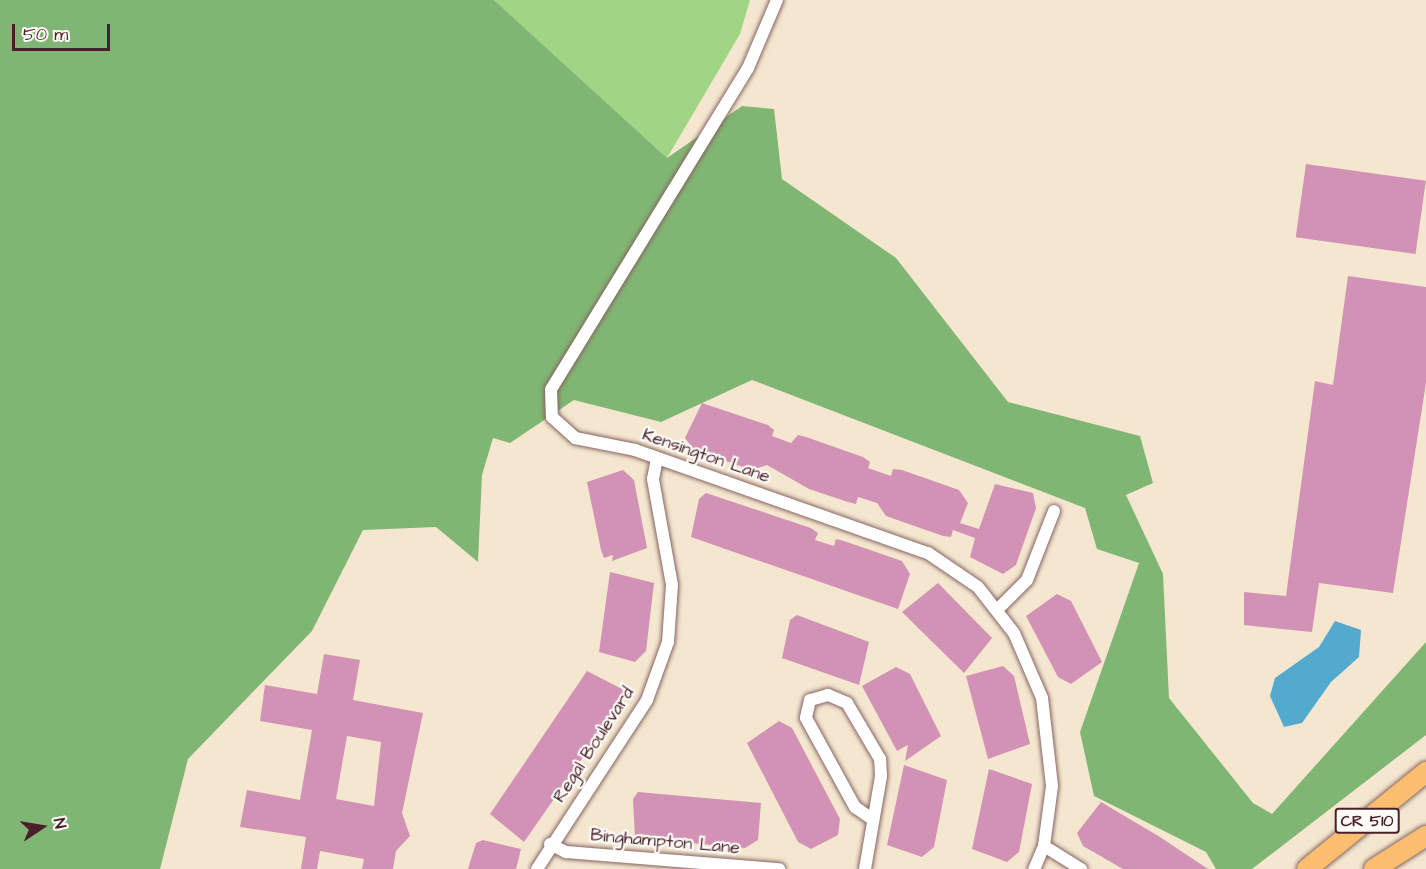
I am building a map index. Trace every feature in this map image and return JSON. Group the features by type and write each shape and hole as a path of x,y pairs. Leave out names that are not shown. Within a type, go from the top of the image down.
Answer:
{"main road":[{"name":"CR 510","path":"1307,869 1426,772"},
{"name":"CR 510","path":"1374,869 1426,836"}],"street":[{"name":"Kensington Lane","path":"777,0 747,68 551,390 552,417 562,430 603,448 657,458 928,553 958,572 998,609 1030,664 1047,725 1052,786 1044,846 1034,869"},
{"name":"Regal Boulevard","path":"537,869 549,844 647,700 668,642 672,585 653,479 657,458"},
{"path":"998,609 1028,580 1054,511"},
{"path":"865,869 872,819 879,759 847,703 828,695 810,700 806,718 855,807 872,819"},
{"name":"Binghampton Lane","path":"549,844 567,852 779,869"},
{"path":"1044,846 1081,869"}],"green space":[{"path":"0,0 494,0 667,158 742,106 774,109 782,179 896,258 1008,402 1140,436 1153,483 1126,495 1163,574 1169,698 1253,803 1272,814 1426,642 1426,735 1252,869 1216,869 1206,852 1094,796 1080,732 1139,563 1097,549 1085,508 752,380 661,422 574,400 510,443 493,438 482,475 478,562 436,527 363,530 312,631 188,759 160,869 0,869"},
{"path":"494,0 750,0 740,34 667,158"}],"water":[{"path":"1335,621 1361,630 1359,657 1331,682 1302,723 1284,727 1270,696 1275,678 1319,647"}],"building":[{"path":"1306,164 1426,181 1416,254 1296,237"},
{"path":"1348,276 1426,287 1426,383 1393,593 1319,583 1312,632 1244,625 1244,592 1286,596 1315,381 1333,385"},
{"path":"702,403 768,425 774,430 772,436 791,443 798,435 806,437 863,457 870,462 868,468 891,476 893,469 902,470 959,490 968,503 960,523 979,529 995,484 1033,493 1036,508 1016,565 1003,574 970,557 975,538 953,530 951,537 943,536 886,516 877,503 858,497 856,504 809,489 767,465 752,470 694,450 685,438"},
{"path":"623,470 634,480 647,548 612,561 613,555 604,558 601,550 587,482"},
{"path":"706,493 811,528 818,533 815,540 834,546 836,539 902,561 910,574 898,609 691,537 699,499"},
{"path":"610,572 654,583 646,651 635,662 599,652"},
{"path":"938,583 992,638 964,673 902,612"},
{"path":"1057,594 1071,601 1102,662 1071,684 1058,677 1026,616"},
{"path":"797,615 869,642 859,685 782,658 790,620"},
{"path":"324,654 360,660 353,700 423,713 402,813 410,836 396,851 393,869 362,869 364,859 320,851 317,869 301,869 306,837 240,827 247,790 300,800 312,730 260,721 265,685 317,694","holes":["347,736 381,742 374,806 336,799"]},
{"path":"1003,666 1014,676 1030,744 988,759 966,676"},
{"path":"896,667 910,674 941,736 905,761 908,745 897,751 862,686"},
{"path":"587,671 622,689 625,697 524,842 490,814"},
{"path":"779,721 792,728 840,819 838,835 811,849 798,842 747,743"},
{"path":"904,765 947,780 934,847 922,857 887,845"},
{"path":"989,769 1032,784 1019,852 1007,862 972,849"},
{"path":"638,792 761,803 758,840 745,848 635,838 633,799"},
{"path":"1101,802 1208,869 1123,869 1083,846 1077,833"},
{"path":"483,840 521,849 516,869 468,869 476,843"}]}
